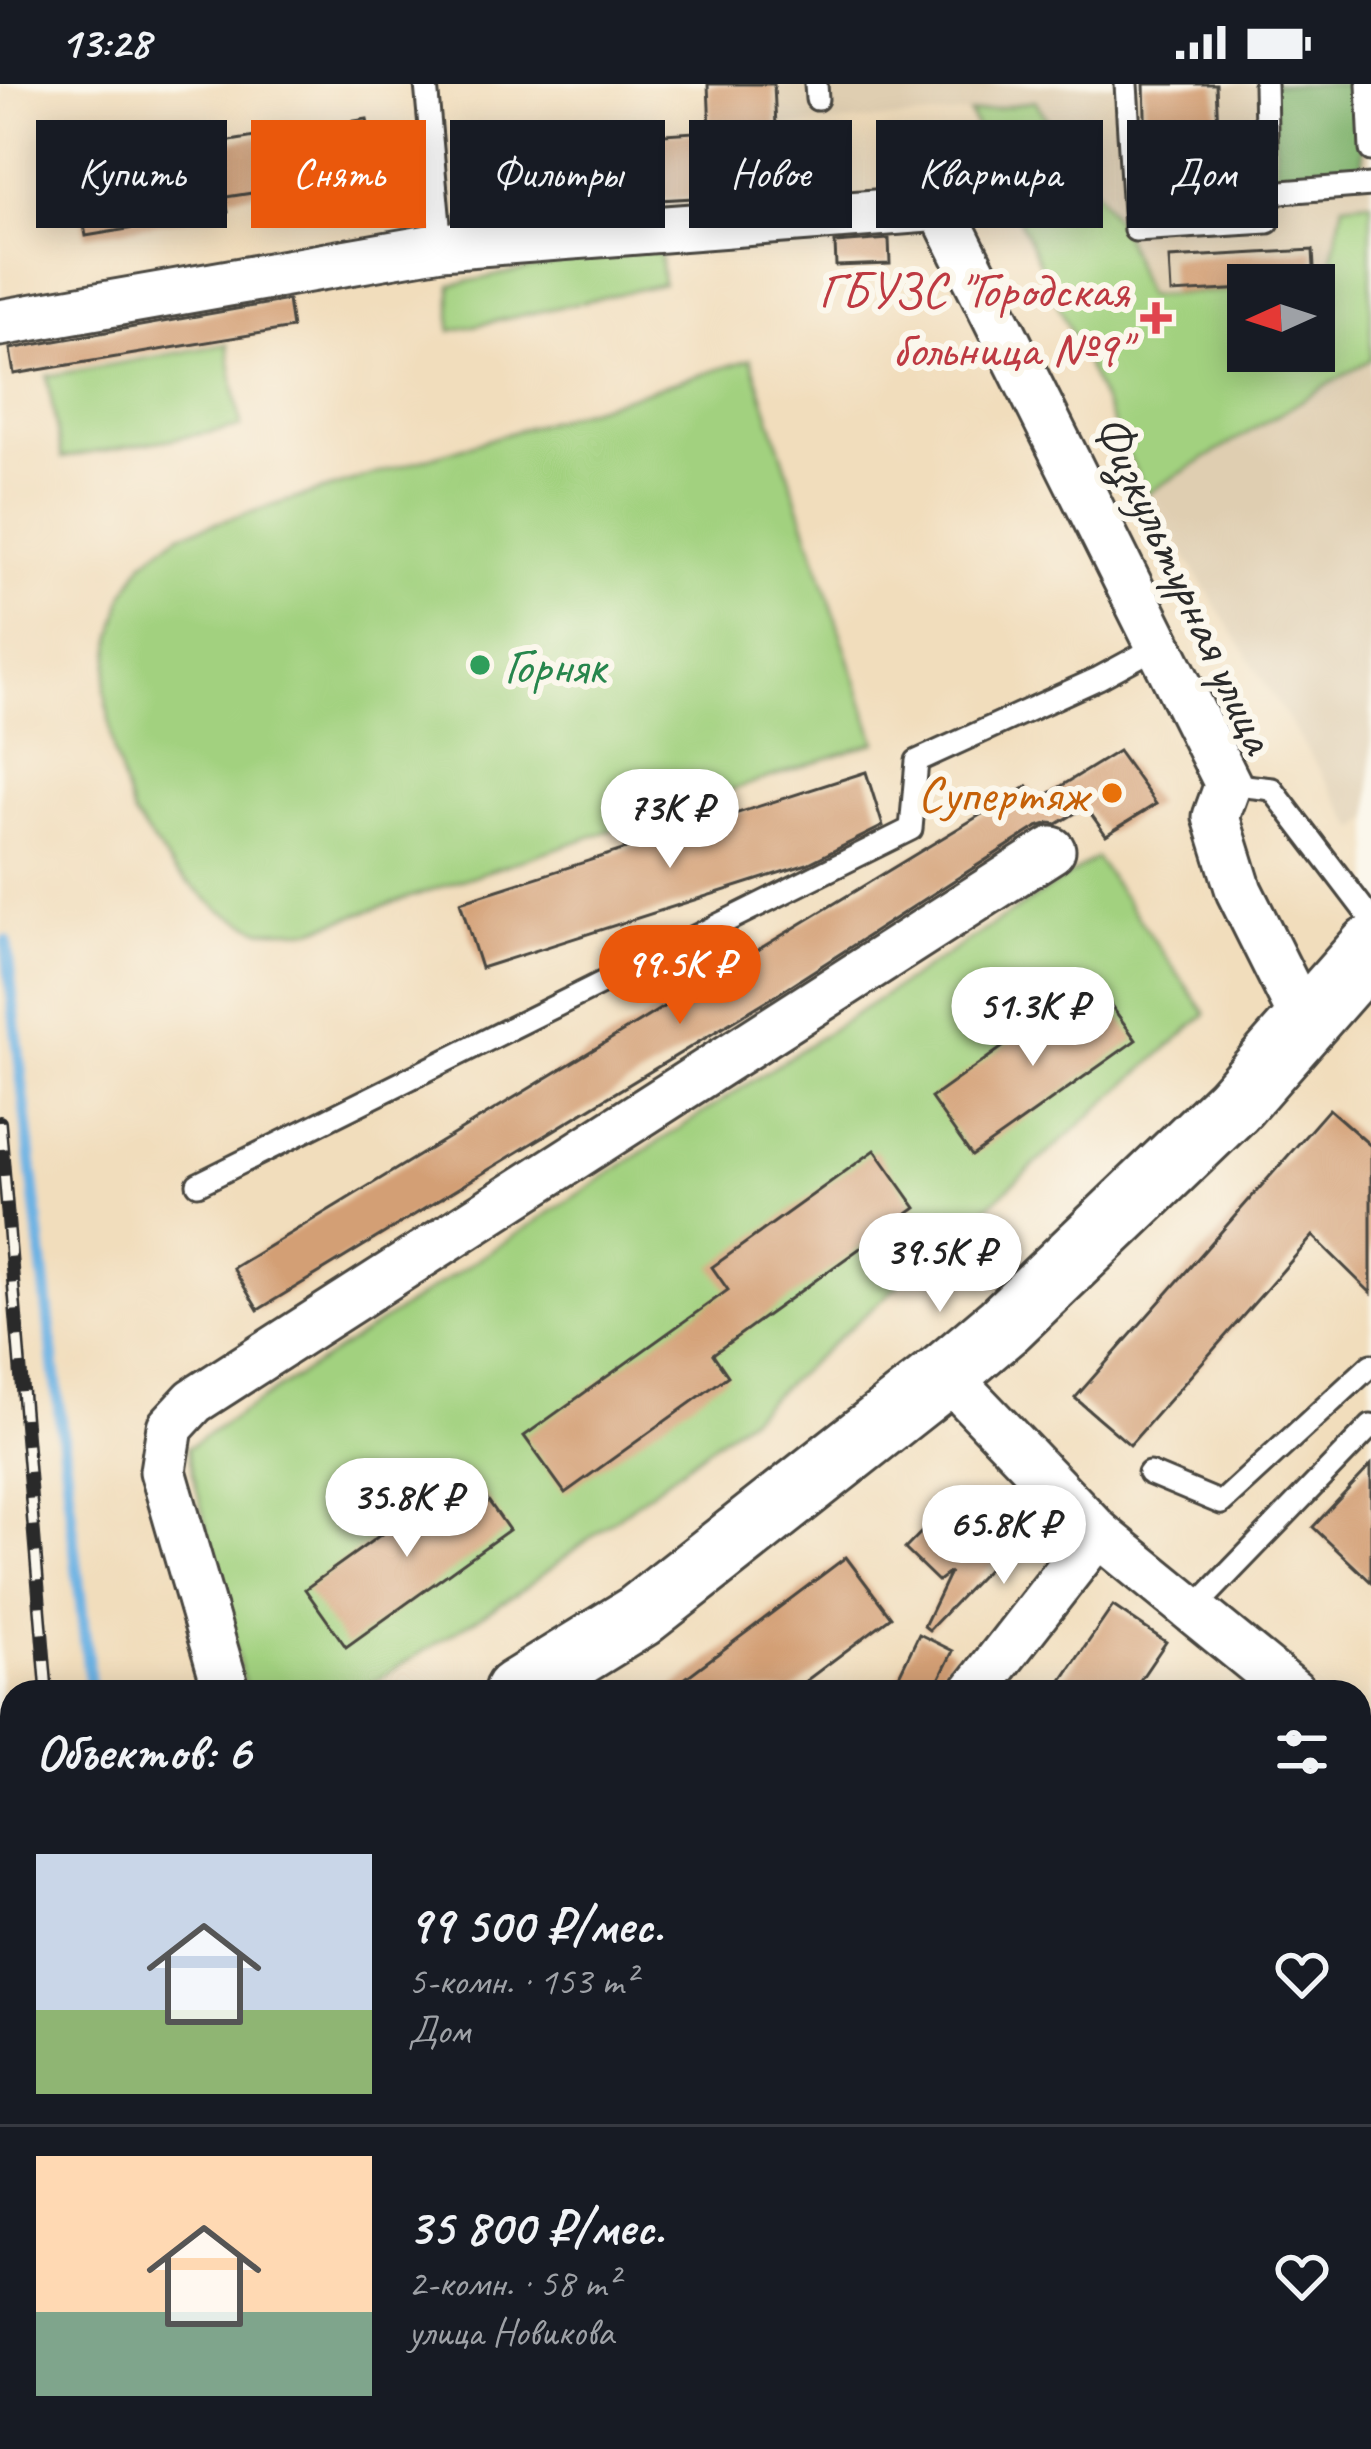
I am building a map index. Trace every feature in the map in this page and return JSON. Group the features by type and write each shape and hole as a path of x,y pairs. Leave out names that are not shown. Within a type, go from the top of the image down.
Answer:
{"main road":[{"path":"535,1680 640,1616 1004,1325 1233,1106 1371,948"}],"street":[{"name":"Физкультурная улица","path":"0,323 441,246 941,208 1228,784 1216,817 1239,891 1304,1023"},
{"path":"224,1680 163,1471 170,1427 194,1401 1052,850"},
{"path":"946,1374 1098,1532 1278,1680"},
{"path":"983,1680 1098,1532"}],"lane":[{"path":"427,84 441,246"},
{"path":"1126,84 1128,120"},
{"path":"1264,84 1266,120"},
{"path":"1368,84 1371,150"},
{"path":"1278,192 1371,185"},
{"path":"1135,228 1168,228"},
{"path":"198,1184 911,829 917,761 1160,645"},
{"path":"1228,784 1272,789 1371,919"},
{"path":"1149,1473 1221,1503 1371,1365"},
{"path":"1193,1610 1371,1426"}],"shaded area":[{"path":"774,84 1371,84 1371,817 1357,830 1146,494 1023,228 1103,228 1103,120 973,120 970,114 776,120"}],"green space":[{"path":"1271,84 1360,84 1363,169 1278,176 1278,120 1273,120"},
{"path":"1035,101 1048,120 973,120 970,114"},
{"path":"1103,201 1122,229 1146,296 1227,291 1227,372 1335,372 1335,264 1331,264 1343,204 1371,201 1371,359 1146,494 1023,228 1103,228"},
{"path":"659,242 663,284 451,331 451,285"},
{"path":"227,344 241,427 62,458 47,376"},
{"name":"Горняк","path":"751,359 876,742 311,930 261,930 220,910 174,870 133,815 114,753 105,691 123,597 144,561 180,534"},
{"path":"1096,858 1206,1014 751,1415 518,1593 377,1680 243,1680 187,1448"}],"building":[{"path":"708,84 774,84 776,120 710,120"},
{"path":"1144,84 1216,84 1218,120 1145,120"},
{"path":"689,132 689,198 665,200 665,134"},
{"path":"251,138 251,193 227,197 227,142"},
{"path":"85,228 133,228 86,236"},
{"path":"889,239 890,264 836,266 835,243"},
{"path":"1313,250 1314,264 1227,264 1227,290 1171,293 1169,258"},
{"path":"288,300 292,328 14,374 10,349"},
{"path":"1118,751 1156,804 1106,835 1086,807 1057,824 1037,827 776,995 258,1310 233,1268 1028,786 1037,801"},
{"path":"866,772 883,826 807,864 481,968 460,902"},
{"path":"1094,982 1136,1040 972,1156 931,1098"},
{"path":"1329,1109 1371,1146 1371,1293 1313,1236 1130,1445 1075,1398"},
{"path":"875,1150 916,1208 713,1354 728,1376 565,1493 524,1436 728,1290 712,1267"},
{"path":"1371,1465 1371,1582 1313,1527"},
{"path":"468,1472 509,1530 346,1647 305,1589"},
{"path":"947,1506 1000,1556 929,1630 924,1626 950,1572 938,1581 905,1549"},
{"path":"846,1557 891,1617 807,1680 683,1680"},
{"path":"1113,1606 1166,1642 1140,1680 1062,1680"},
{"path":"919,1634 953,1651 939,1680 897,1680"}],"waterway":[{"path":"6,941 90,1680"}],"railway":[{"path":"0,1122 46,1680"}],"place":[{"name":"ГБУЗС \"Городская больница №9\"","path":"1156,318"},
{"name":"Горняк","path":"480,665"},
{"name":"Супертяж","path":"1112,793"}]}
